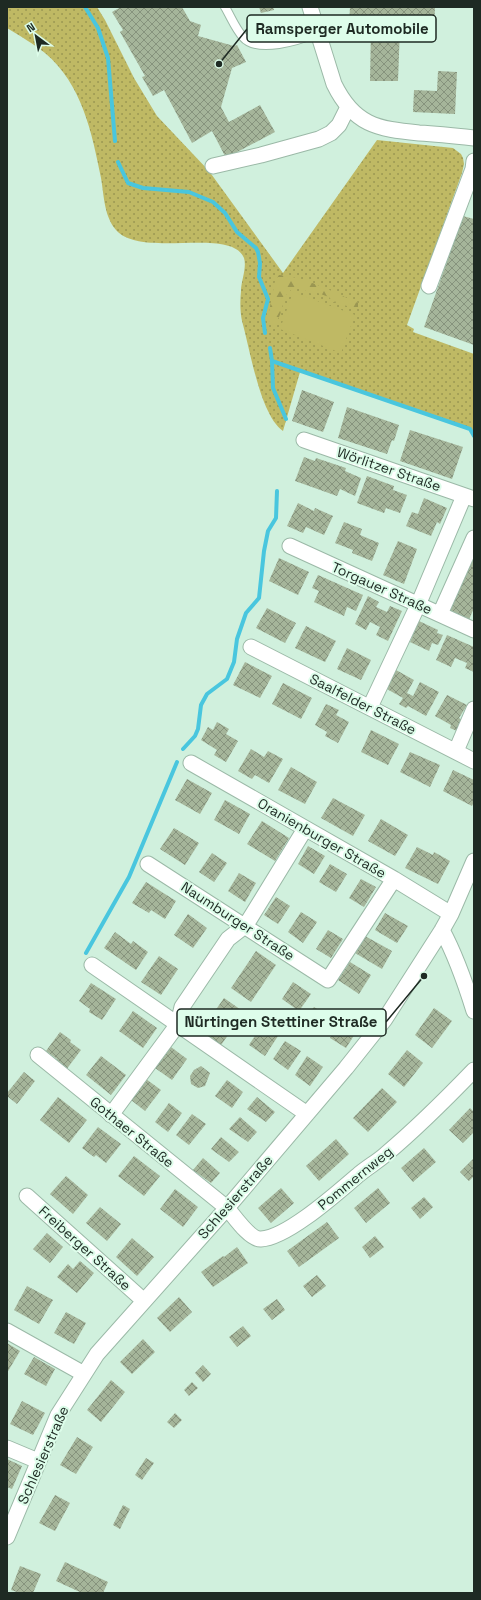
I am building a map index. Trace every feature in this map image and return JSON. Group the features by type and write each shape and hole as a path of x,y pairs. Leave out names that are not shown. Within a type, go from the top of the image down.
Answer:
{"street":[{"path":"310,7 334,84 348,107 358,116 378,127 392,130 474,138"},
{"path":"213,166 319,139 331,133 339,125 348,107"},
{"path":"429,286 473,169 474,161"},
{"name":"Wörlitzer Straße","path":"304,440 469,497"},
{"path":"370,707 418,605 441,550 469,497"},
{"path":"440,614 474,538"},
{"name":"Torgauer Straße","path":"290,546 474,630"},
{"path":"441,550 464,560"},
{"name":"Saalfelder Straße","path":"251,647 474,761"},
{"path":"456,751 474,710"},
{"name":"Oranienburger Straße","path":"192,763 394,879 451,914"},
{"path":"111,1114 178,1024 182,1007 228,939 246,925 305,829"},
{"name":"Schlesierstraße","path":"7,1537 58,1416 84,1374 112,1335 226,1208 386,1019 451,914 474,861"},
{"name":"Naumburger Straße","path":"148,864 246,925 328,980 394,879"},
{"path":"442,930 454,952 463,974 474,1011"},
{"path":"92,965 306,1114"},
{"name":"Gothaer Straße","path":"38,1055 226,1208"},
{"name":"Pommernweg","path":"226,1208 253,1238 261,1239 273,1236 289,1228 318,1208 385,1155 436,1109 474,1070"},
{"name":"Freiberger Straße","path":"27,1196 143,1300"},
{"path":"7,1331 84,1374"},
{"path":"7,1448 38,1461"}],"lane":[{"path":"225,7 243,38 252,44 289,43 317,33"}],"green space":[{"path":"7,7 97,7 134,78 157,116 209,171 283,273 377,140 453,148 461,154 464,164 462,173 407,325 414,329 413,332 474,354 474,438 469,430 300,372 283,431 275,423 262,397 252,364 242,321 240,298 245,266 244,258 236,249 222,244 145,242 128,238 116,230 107,212 94,144 84,110 77,94 58,65 32,43 7,28"},
{"path":"279,275 289,276 309,282 329,290 358,303 358,309 333,302 329,297 315,292 312,294 298,287 288,293 278,319 274,324 270,322 268,317 275,281"},
{"path":"293,292 355,315 341,353 280,329"}],"building":[{"path":"121,7 182,7 190,21 201,25 198,36 234,46 237,45 246,62 232,68 221,107 229,122 260,105 275,132 226,158 212,131 192,143 164,90 153,96 142,77 145,76 120,32 123,30 112,12"},
{"path":"259,7 273,7 274,10 261,13"},
{"path":"350,7 435,7 434,29 400,28 398,81 370,81 371,27 349,26"},
{"path":"438,71 457,72 455,114 413,112 414,90 437,91"},
{"path":"463,216 474,219 474,345 424,327"},
{"path":"302,390 334,402 323,432 292,421"},
{"path":"347,407 399,425 394,441 392,440 387,454 338,438"},
{"path":"410,430 463,447 452,479 400,461"},
{"path":"304,457 315,461 316,458 346,468 345,471 361,478 355,496 340,489 337,496 295,481"},
{"path":"367,476 394,486 393,490 407,495 400,513 386,508 384,513 357,503"},
{"path":"424,498 447,508 440,524 437,522 431,536 406,526 412,512 418,514"},
{"path":"298,503 314,511 315,508 333,516 324,535 306,527 303,533 287,526"},
{"path":"344,522 362,529 360,535 379,543 372,561 352,553 353,550 335,543"},
{"path":"398,541 417,549 404,584 383,575"},
{"path":"474,546 474,608 468,622 444,611"},
{"path":"279,558 309,572 298,595 269,581"},
{"path":"318,575 363,595 356,611 347,607 344,616 314,602 319,591 312,588"},
{"path":"368,596 379,602 376,607 387,612 390,606 402,611 388,641 376,635 380,627 370,622 366,630 355,624"},
{"path":"267,608 296,623 285,643 256,628"},
{"path":"419,621 438,630 437,633 443,635 438,645 432,643 429,651 410,642"},
{"path":"306,626 336,641 325,662 295,648"},
{"path":"447,635 474,647 474,672 465,668 467,663 455,658 451,667 436,660"},
{"path":"347,648 371,660 361,680 337,669"},
{"path":"245,662 272,676 260,698 233,685"},
{"path":"396,670 414,680 407,693 413,696 420,682 439,692 426,716 408,706 406,708 399,704 403,698 385,688"},
{"path":"283,683 312,698 301,719 272,704"},
{"path":"447,695 467,705 459,718 462,720 457,731 450,728 451,725 435,716"},
{"path":"326,704 339,710 336,715 349,722 338,743 325,736 327,732 315,725"},
{"path":"217,722 229,729 226,734 238,741 226,762 214,755 217,750 201,740 208,727 213,730"},
{"path":"371,730 399,744 388,765 361,752"},
{"path":"251,749 264,757 268,751 283,759 269,783 255,775 252,779 238,771"},
{"path":"410,752 440,765 430,787 400,772"},
{"path":"291,767 317,782 305,804 278,790"},
{"path":"453,770 474,780 474,802 472,806 443,791"},
{"path":"187,779 212,793 200,814 175,800"},
{"path":"333,798 365,815 353,836 321,818"},
{"path":"225,800 250,814 239,834 214,820"},
{"path":"381,819 408,835 395,856 368,841"},
{"path":"262,821 289,838 275,861 247,844"},
{"path":"174,828 199,843 185,865 160,849"},
{"path":"308,846 325,856 314,874 298,864"},
{"path":"417,847 433,855 434,852 450,861 438,884 405,868"},
{"path":"212,853 227,863 214,882 199,872"},
{"path":"330,864 347,874 336,892 319,882"},
{"path":"239,873 256,883 245,902 228,891"},
{"path":"361,879 376,887 364,907 349,898"},
{"path":"146,882 176,901 165,919 151,910 149,913 132,903"},
{"path":"276,897 290,906 278,924 264,915"},
{"path":"301,912 317,922 303,943 288,932"},
{"path":"385,913 408,926 397,943 375,930"},
{"path":"188,914 207,928 193,948 174,935"},
{"path":"328,930 343,939 331,958 316,949"},
{"path":"115,932 131,944 133,941 148,952 136,970 104,948"},
{"path":"365,936 392,951 382,969 355,953"},
{"path":"256,951 276,965 251,1002 231,988"},
{"path":"159,956 178,969 161,995 141,982"},
{"path":"350,962 371,975 359,994 338,980"},
{"path":"293,982 311,994 299,1011 282,999"},
{"path":"91,983 116,999 102,1020 89,1012 90,1009 79,1001"},
{"path":"224,998 244,1012 219,1048 199,1034"},
{"path":"314,1007 330,1017 318,1035 302,1024"},
{"path":"434,1008 452,1021 432,1048 415,1035"},
{"path":"133,1011 157,1028 143,1048 119,1031"},
{"path":"344,1016 360,1026 346,1048 330,1038"},
{"path":"262,1025 278,1036 265,1056 249,1045"},
{"path":"60,1032 81,1050 66,1070 55,1061 57,1059 46,1051"},
{"path":"285,1041 301,1051 288,1070 273,1059"},
{"path":"171,1047 187,1059 172,1080 155,1068"},
{"path":"407,1050 423,1063 404,1087 388,1074"},
{"path":"101,1056 126,1075 111,1095 86,1075"},
{"path":"307,1056 323,1067 310,1086 295,1075"},
{"path":"201,1066 210,1073 205,1086 198,1088 191,1084 190,1076 194,1070"},
{"path":"24,1072 35,1081 17,1104 7,1096 7,1093"},
{"path":"146,1079 161,1090 145,1111 131,1100"},
{"path":"227,1080 243,1092 232,1108 215,1096"},
{"path":"382,1088 397,1102 368,1132 353,1118"},
{"path":"58,1097 87,1120 69,1143 40,1120"},
{"path":"257,1097 275,1112 266,1122 247,1109"},
{"path":"169,1103 182,1113 168,1132 155,1122"},
{"path":"470,1108 474,1112 474,1132 463,1143 449,1130"},
{"path":"192,1114 206,1124 189,1145 176,1135"},
{"path":"240,1117 257,1132 248,1142 229,1129"},
{"path":"98,1127 121,1144 106,1163 96,1155 94,1157 82,1148"},
{"path":"221,1137 239,1152 229,1162 211,1149"},
{"path":"336,1139 349,1154 319,1181 306,1166"},
{"path":"424,1148 436,1162 413,1182 401,1168"},
{"path":"134,1156 160,1176 144,1196 118,1176"},
{"path":"203,1158 220,1173 211,1183 193,1170"},
{"path":"474,1158 474,1176 469,1181 460,1172"},
{"path":"66,1176 88,1195 73,1214 50,1194"},
{"path":"281,1188 294,1203 271,1223 258,1208"},
{"path":"378,1188 390,1203 366,1223 354,1208"},
{"path":"175,1189 198,1207 183,1227 160,1209"},
{"path":"424,1197 433,1207 420,1219 411,1208"},
{"path":"100,1207 121,1224 107,1241 86,1223"},
{"path":"327,1222 339,1238 299,1267 287,1251"},
{"path":"47,1233 63,1247 50,1263 33,1249"},
{"path":"375,1236 384,1247 370,1258 362,1247"},
{"path":"132,1238 154,1257 137,1276 116,1257"},
{"path":"237,1247 248,1263 213,1287 201,1272"},
{"path":"80,1261 94,1273 77,1293 57,1277 68,1264 73,1269"},
{"path":"317,1275 326,1286 312,1297 303,1286"},
{"path":"27,1286 53,1300 39,1324 14,1310"},
{"path":"179,1297 192,1312 170,1332 157,1318"},
{"path":"277,1299 285,1310 272,1320 263,1309"},
{"path":"66,1312 86,1323 74,1344 54,1333"},
{"path":"243,1326 251,1336 237,1347 229,1337"},
{"path":"143,1339 155,1352 132,1374 120,1362"},
{"path":"7,1343 20,1351 7,1373"},
{"path":"34,1357 55,1369 46,1386 24,1374"},
{"path":"203,1365 211,1374 203,1382 195,1373"},
{"path":"111,1380 125,1392 101,1422 87,1410"},
{"path":"192,1382 198,1388 189,1396 184,1390"},
{"path":"22,1401 45,1413 33,1435 10,1424"},
{"path":"175,1413 182,1420 174,1428 167,1422"},
{"path":"77,1437 93,1447 76,1474 60,1465"},
{"path":"146,1458 154,1463 142,1480 135,1475"},
{"path":"7,1459 22,1466 12,1489 7,1487"},
{"path":"55,1495 70,1503 55,1531 39,1523"},
{"path":"123,1505 130,1509 120,1529 113,1525"},
{"path":"65,1562 108,1582 103,1593 82,1593 56,1581"},
{"path":"20,1566 41,1574 33,1593 20,1593 11,1590"}],"waterway":[{"path":"85,7 98,28 108,58 115,141"},
{"path":"118,162 128,183 143,188 189,192 213,202 225,213 237,232 256,248 260,263 259,277 268,299 263,318 265,333"},
{"path":"270,348 272,361 470,429 474,436"},
{"path":"272,361 273,388 286,419"},
{"path":"183,749 195,736 198,729 201,705 207,694 227,679 234,662 237,639 246,613 259,598 264,551 268,531 276,518 277,491"},
{"path":"86,953 129,877 177,762"}],"place":[{"name":"Ramsperger Automobile","path":"219,64"},
{"name":"Nürtingen Stettiner Straße","path":"424,976"}]}
